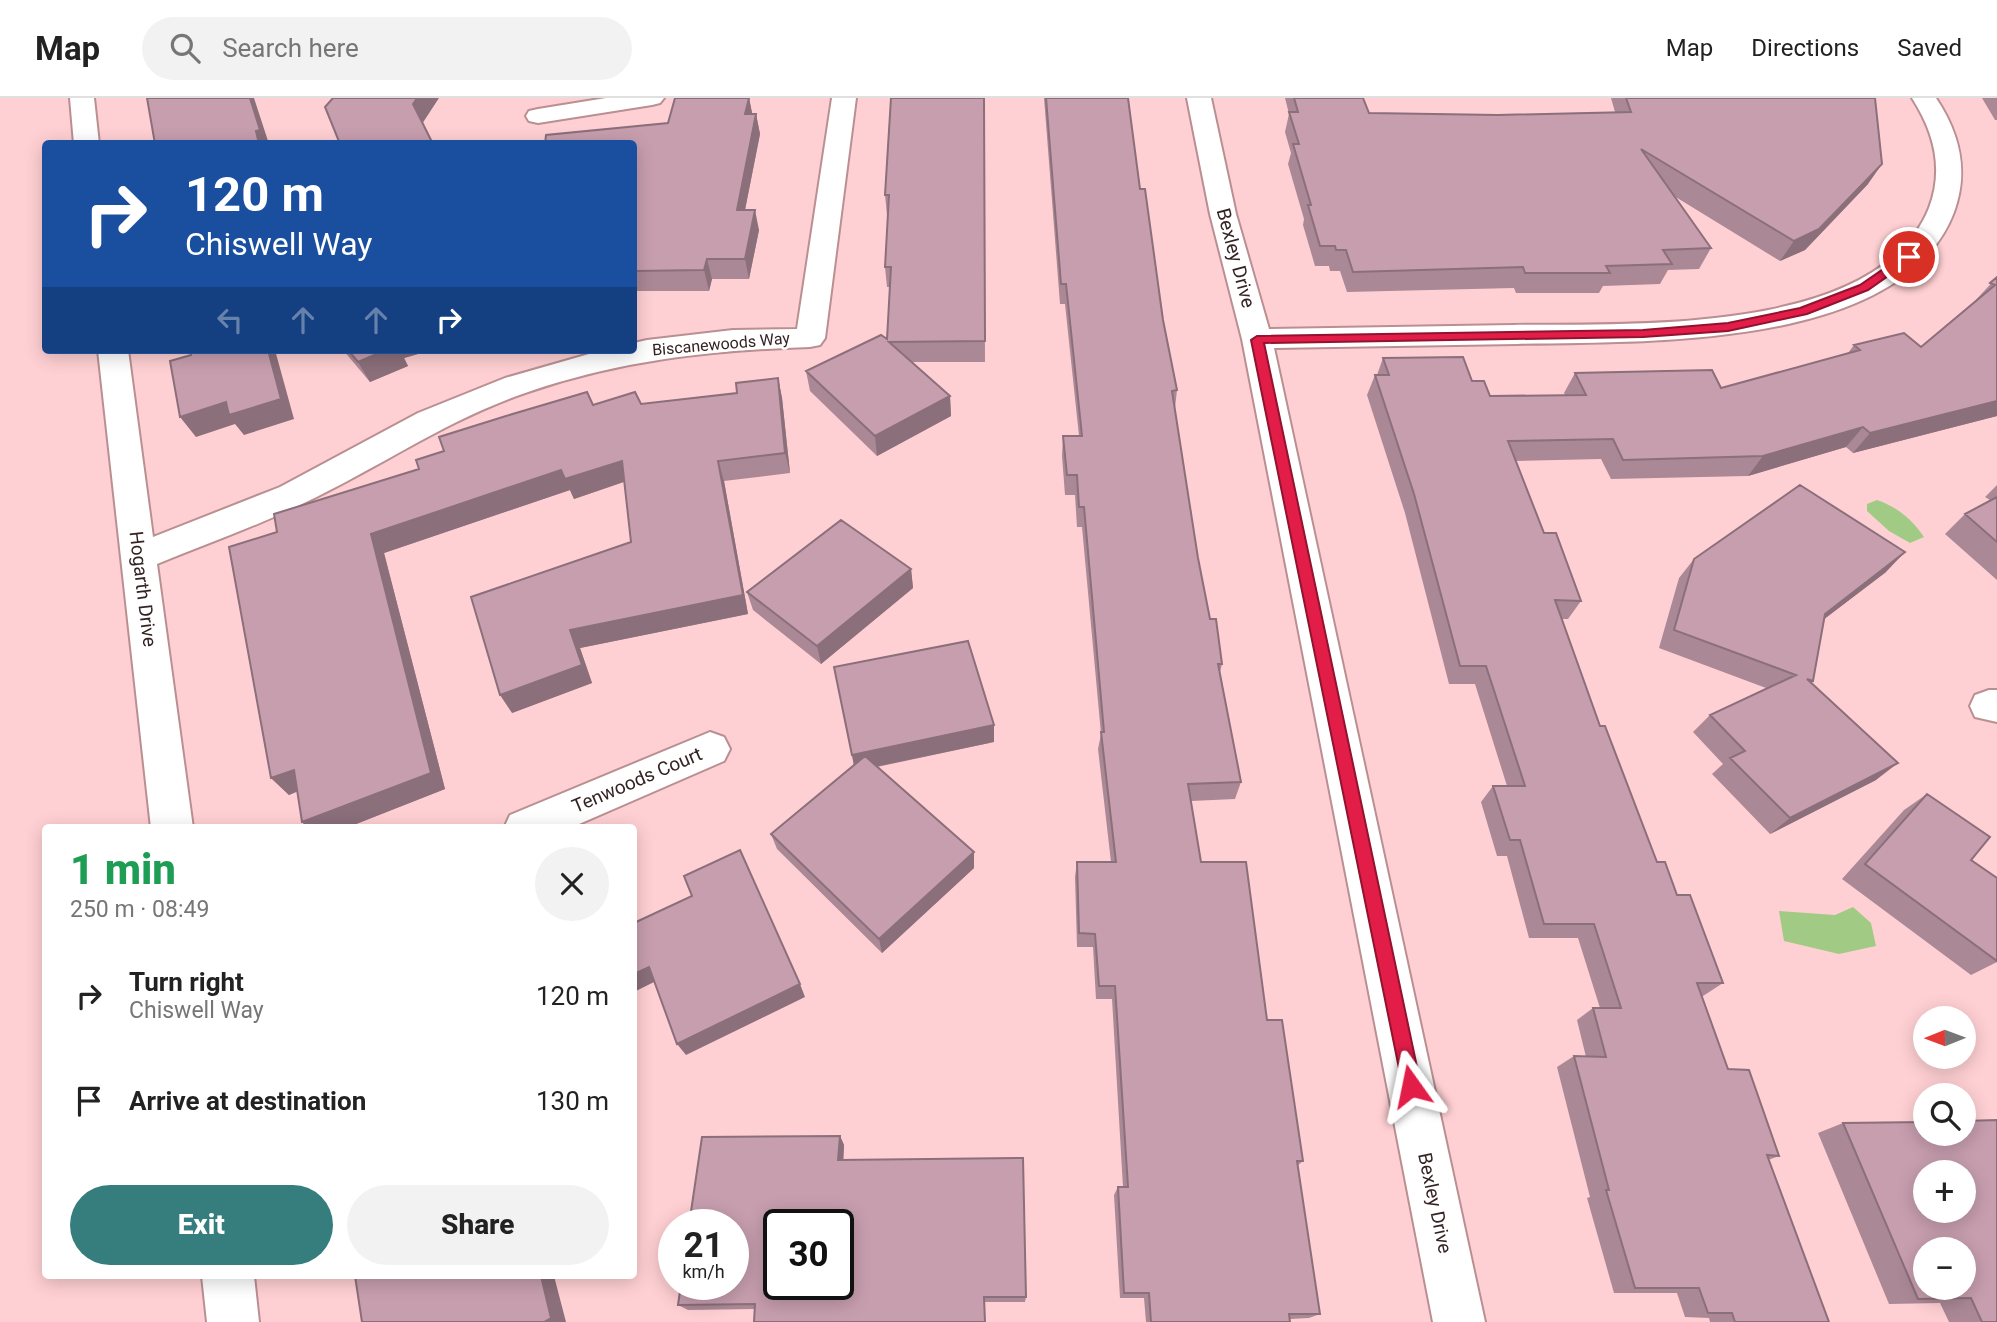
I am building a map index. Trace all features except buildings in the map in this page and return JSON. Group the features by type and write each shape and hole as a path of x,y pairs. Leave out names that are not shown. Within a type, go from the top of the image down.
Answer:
{"street":[{"path":"82,98 87,140"},
{"path":"538,116 652,98"},
{"name":"Biscanewoods Way","path":"637,352 733,340 810,338 844,98"},
{"name":"Bexley Drive","path":"1199,98 1223,214 1242,276 1257,340 1460,1322"},
{"path":"1257,340 1665,332 1728,327 1803,312 1864,288 1889,273 1926,240 1938,221 1946,203 1951,164 1947,145 1924,98"},
{"name":"Hogarth Drive","path":"113,354 171,824"},
{"name":"Biscanewoods Way","path":"138,557 292,495 429,421 516,385 629,354"},
{"name":"Tenwoods Court","path":"534,824 710,749"},
{"path":"228,1279 233,1322"}],"shaded area":[{"path":"1877,500 1904,514 1924,537 1910,543 1889,531 1867,511 1867,504"},
{"path":"1853,907 1871,923 1876,946 1839,954 1784,941 1779,911 1835,915"}],"route":[{"path":"1411,1086 1257,340 1643,334 1728,327 1803,312 1864,288 1909,257"}]}
